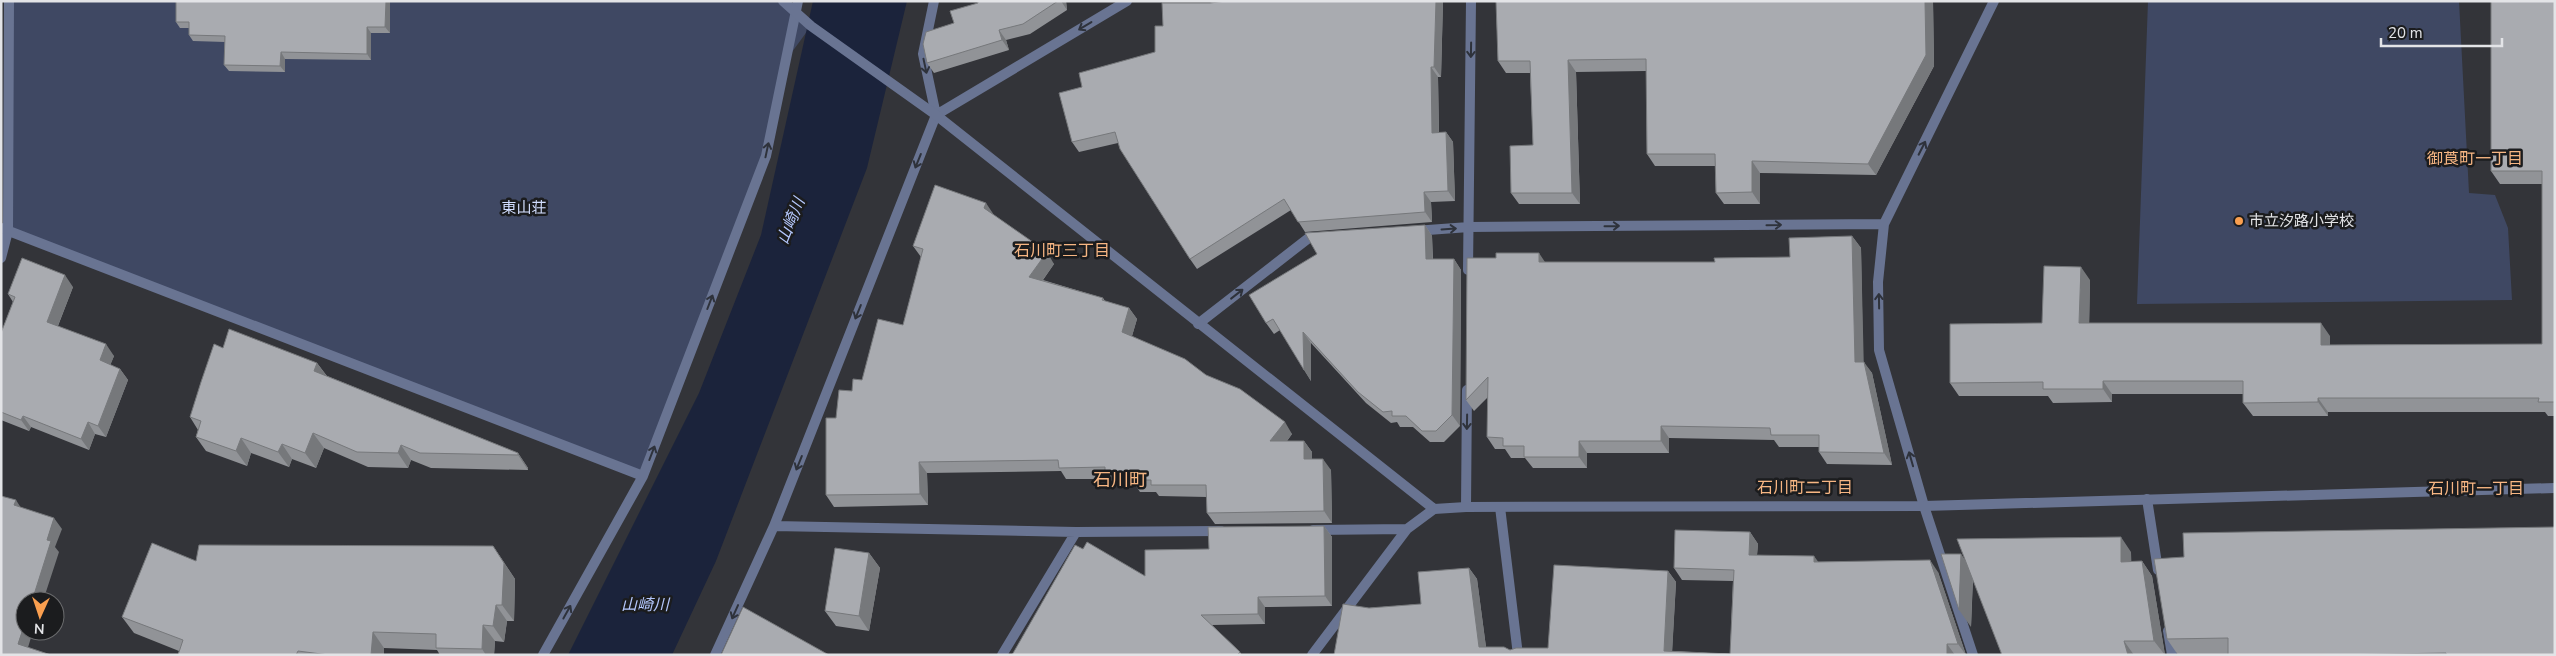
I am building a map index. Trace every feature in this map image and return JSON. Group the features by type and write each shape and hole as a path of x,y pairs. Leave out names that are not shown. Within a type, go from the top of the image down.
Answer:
{"street":[{"path":"1,258 5,229 10,1"},
{"path":"783,1 811,26 936,115 1434,509"},
{"path":"544,655 643,476 766,156 798,1"},
{"path":"716,655 774,526 936,115 923,54 934,1"},
{"path":"936,115 1127,1"},
{"path":"1468,277 1471,1"},
{"path":"1973,655 1924,506 1879,350 1878,282 1884,224 1994,1"},
{"path":"1399,232 1469,228 1884,224"},
{"path":"5,229 643,476"},
{"path":"1198,324 1310,237 1330,236"},
{"path":"1466,507 1468,377"},
{"path":"1312,655 1407,529 1434,509 1466,507 1924,506 2555,488"},
{"path":"2147,499 2160,577"},
{"path":"1500,507 1518,655"},
{"path":"774,526 1076,532 1232,530"},
{"path":"1300,530 1407,529"},
{"path":"1002,655 1076,532"},
{"path":"2166,616 2172,655"}],"green space":[{"name":"東山荘","path":"9,1 783,1 811,26 784,63 766,156 643,476 8,231"},
{"path":"2148,1 2459,1 2469,193 2495,195 2508,228 2512,300 2137,304"}],"water":[{"name":"山崎川","path":"813,1 907,1 867,168 716,561 672,655 568,655 699,393 761,235"}],"building":[{"path":"176,1 386,1 385,27 367,27 367,54 281,52 280,66 224,65 225,36 189,35 189,22 176,22"},
{"path":"978,1 1058,1 1023,24 999,30 1002,40 927,63 923,44 926,32 954,23 950,11 978,3"},
{"path":"1226,1 1436,1 1434,67 1431,67 1432,133 1446,132 1448,191 1424,192 1425,212 1298,222 1284,199 1190,259 1120,149 1115,132 1072,142 1059,93 1082,87 1079,73 1155,52 1155,26 1163,26 1162,3"},
{"path":"1496,1 1925,1 1926,55 1868,164 1752,161 1752,192 1716,193 1715,154 1647,154 1646,59 1568,60 1572,193 1511,193 1510,146 1533,145 1530,61 1498,61"},
{"path":"2491,1 2555,1 2555,402 2538,402 2539,398 2318,398 2318,402 2243,403 2243,381 2103,381 2103,389 2043,389 2043,382 1950,383 1950,324 2042,323 2044,266 2081,267 2079,323 2321,323 2321,345 2542,344 2542,171 2491,171"},
{"path":"935,185 986,203 984,208 1047,252 1029,277 1103,298 1102,300 1129,308 1122,332 1185,359 1206,375 1240,389 1285,422 1270,441 1304,441 1304,459 1323,459 1324,511 1207,513 1206,485 1151,485 1151,480 1132,480 1132,472 1105,471 1105,467 1059,468 1058,460 919,462 920,494 826,495 826,418 836,418 839,390 852,391 853,379 862,380 878,319 903,325 923,249 913,246"},
{"path":"1425,225 1426,259 1454,259 1452,415 1436,431 1422,431 1406,416 1392,416 1392,411 1383,412 1358,392 1303,332 1304,370 1273,319 1266,323 1249,295 1317,254 1305,233"},
{"path":"1852,236 1855,362 1864,362 1884,453 1819,452 1819,435 1771,435 1770,428 1661,426 1661,441 1579,441 1579,457 1524,457 1524,446 1503,446 1503,438 1487,437 1488,377 1466,400 1467,258 1496,258 1496,253 1539,253 1539,262 1715,262 1714,258 1790,257 1789,238"},
{"path":"22,258 65,275 47,322 106,344 100,360 120,369 98,426 88,422 81,439 23,416 21,420 1,412 1,333 15,297 8,294"},
{"path":"229,329 317,363 314,371 518,453 518,455 420,453 401,445 398,453 357,452 313,433 305,453 282,444 278,452 241,438 236,451 196,437 201,421 190,417 214,344 223,348"},
{"path":"1,496 16,500 14,505 54,518 47,540 51,541 35,591 15,591 15,641 19,641 18,644 51,655 1,655"},
{"path":"1324,526 1325,596 1258,597 1258,614 1201,615 1240,652 1237,655 1012,655 1075,545 1083,549 1087,542 1145,576 1145,550 1209,549 1208,527"},
{"path":"2555,527 2555,655 2446,655 2446,653 2228,655 2228,638 2167,639 2154,559 2184,557 2183,533"},
{"path":"1675,530 1750,532 1749,555 1814,556 1814,562 1930,560 1958,644 1947,644 1947,655 1334,655 1343,604 1369,608 1421,604 1418,572 1469,568 1479,647 1504,647 1510,650 1516,648 1548,648 1554,565 1668,571 1664,651 1730,654 1734,570 1674,568"},
{"path":"2121,537 2121,562 2142,561 2154,641 2124,641 2128,655 2002,655 1957,539"},
{"path":"152,543 196,561 199,545 493,546 504,563 502,605 496,605 493,626 483,625 482,649 436,648 436,634 373,632 371,655 329,655 298,651 296,655 178,655 183,640 122,617"},
{"path":"835,548 869,553 859,616 825,611"},
{"path":"1941,554 1961,554 1959,610"},
{"path":"743,607 829,655 721,655"}],"place":[{"name":"市立汐路小学校","path":"2239,221"}],"district":[{"name":"御莨町一丁目","path":"2475,159"},
{"name":"石川町三丁目","path":"1062,251"},
{"name":"石川町","path":"1120,480"},
{"name":"石川町二丁目","path":"1805,488"},
{"name":"石川町一丁目","path":"2476,489"}]}
